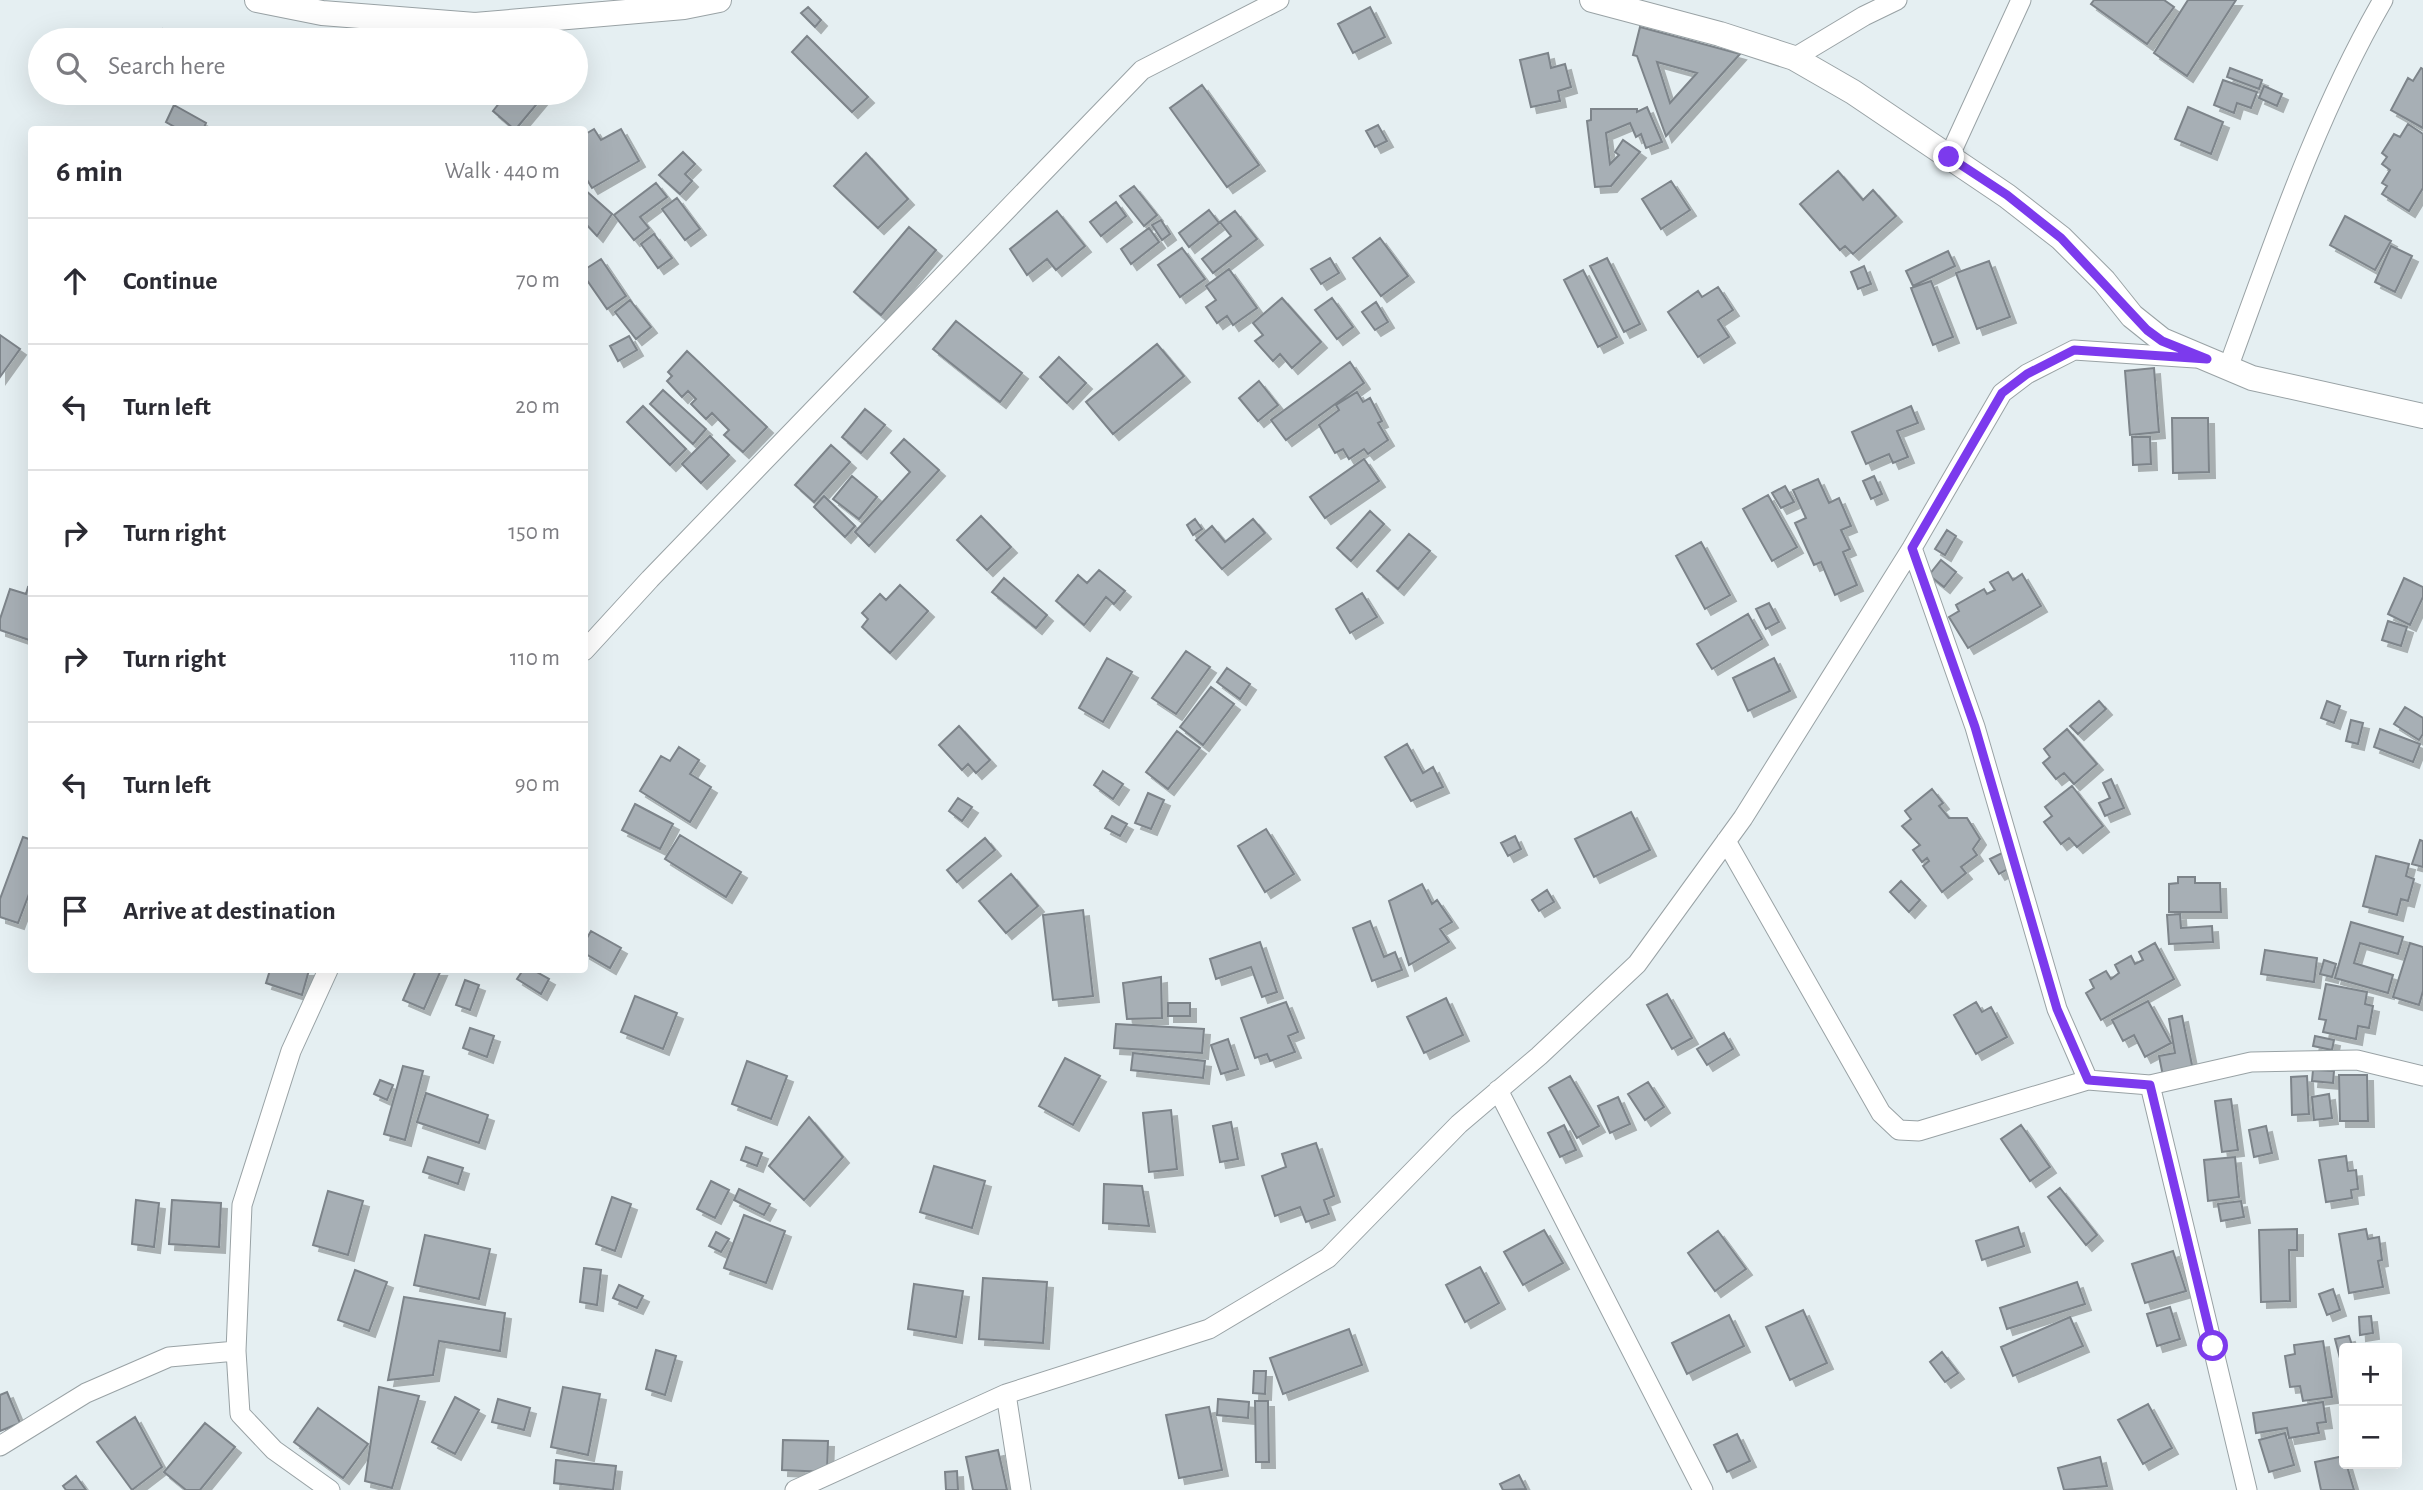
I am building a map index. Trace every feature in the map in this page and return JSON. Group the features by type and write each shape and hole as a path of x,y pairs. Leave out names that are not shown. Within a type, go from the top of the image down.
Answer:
{"street":[{"path":"257,0 323,13 475,25 684,7 719,0"},
{"path":"588,647 650,579 1142,70 1279,0"},
{"path":"1794,58 1864,16 1898,0"},
{"path":"1949,157 2021,0"},
{"path":"2218,363 2312,142 2358,43 2383,0"},
{"path":"1601,1 1794,58 1853,92 2007,195 2061,238 2147,330 2162,341 2265,381 2423,416"},
{"path":"795,1490 1006,1394 1209,1329 1328,1258 1459,1124 1637,964 1726,841 1912,548 2002,393 2027,374 2074,350 2218,363"},
{"path":"1912,548 1975,727 2057,1009 2088,1080"},
{"path":"1726,841 1881,1113 1899,1130 1919,1131 2088,1080 2150,1085 2251,1062 2357,1060 2421,1072"},
{"path":"327,973 291,1051 242,1205 236,1351 240,1414 274,1450 330,1490"},
{"path":"2150,1085 2247,1490"},
{"path":"1498,1090 1703,1490"},
{"path":"0,1446 86,1393 169,1357 236,1351"},
{"path":"1006,1394 1021,1490"}],"building":[{"path":"2094,0 2164,0 2174,7 2147,44 2091,4"},
{"path":"2188,0 2236,0 2187,76 2154,53"},
{"path":"808,7 821,20 815,27 801,13"},
{"path":"1370,7 1385,37 1353,53 1338,24"},
{"path":"1640,27 1740,54 1666,136 1637,56 1633,55","holes":["1657,62 1697,73 1670,103"]},
{"path":"807,36 868,97 852,112 792,52"},
{"path":"1548,53 1551,68 1565,64 1571,87 1558,91 1560,101 1531,107 1520,60"},
{"path":"2230,68 2262,80 2259,89 2227,77"},
{"path":"2421,68 2423,128 2391,110 2408,78 2413,81"},
{"path":"2223,80 2257,92 2251,108 2237,103 2234,113 2214,105"},
{"path":"1202,85 1259,165 1227,187 1170,108"},
{"path":"2264,86 2282,94 2277,106 2259,98"},
{"path":"174,105 206,123 205,126 173,126 166,122"},
{"path":"498,105 536,105 518,126 510,126 493,111"},
{"path":"1647,107 1662,142 1646,148 1641,134 1636,137 1630,123 1606,133 1610,164 1619,155 1615,152 1623,140 1640,152 1611,186 1595,187 1587,121 1591,120 1591,109 1637,109 1637,112"},
{"path":"2188,107 2223,122 2211,154 2175,139"},
{"path":"2408,124 2423,134 2423,188 2409,211 2382,194 2387,186 2382,183 2390,170 2382,164 2387,157 2382,153 2394,134 2400,137"},
{"path":"1378,125 1387,141 1375,147 1366,131"},
{"path":"594,129 601,140 621,129 639,161 592,188 588,182 588,133"},
{"path":"683,152 695,164 685,174 692,181 680,194 659,175"},
{"path":"866,153 908,199 878,228 834,186"},
{"path":"1838,171 1863,200 1873,190 1896,216 1853,254 1845,246 1840,250 1800,204"},
{"path":"1671,181 1690,210 1661,229 1642,199"},
{"path":"656,183 667,197 640,217 649,228 634,240 614,215"},
{"path":"1134,186 1157,215 1144,226 1120,196"},
{"path":"588,193 612,214 597,236 588,226"},
{"path":"677,198 700,229 685,240 662,209"},
{"path":"1116,202 1126,216 1101,236 1090,222"},
{"path":"1209,210 1219,223 1189,247 1179,233"},
{"path":"1057,211 1085,246 1056,270 1047,259 1027,275 1010,249"},
{"path":"1235,211 1257,239 1213,273 1202,259 1231,236 1220,222"},
{"path":"2345,216 2391,241 2375,270 2330,245"},
{"path":"1161,220 1170,234 1162,240 1152,225"},
{"path":"909,227 936,250 881,315 854,292"},
{"path":"1149,228 1159,242 1131,264 1121,249"},
{"path":"654,234 672,258 658,268 641,244"},
{"path":"1380,238 1408,276 1381,296 1353,258"},
{"path":"2391,246 2412,256 2395,292 2375,282"},
{"path":"1182,248 1205,279 1180,297 1158,265"},
{"path":"1948,251 1955,266 1913,286 1906,271"},
{"path":"1330,258 1339,273 1321,284 1311,269"},
{"path":"1607,258 1640,324 1624,332 1590,266"},
{"path":"601,259 626,296 607,309 588,282 588,267"},
{"path":"1989,261 2010,317 1977,329 1956,273"},
{"path":"1864,266 1871,284 1858,289 1851,272"},
{"path":"1229,269 1257,308 1233,325 1227,316 1217,323 1206,307 1216,300 1206,286"},
{"path":"1583,270 1617,337 1598,347 1564,280"},
{"path":"1931,281 1953,337 1933,345 1911,288"},
{"path":"1718,287 1733,310 1718,320 1729,337 1698,357 1668,312 1698,291 1702,297"},
{"path":"1282,298 1321,342 1292,368 1280,354 1273,361 1255,341 1263,335 1253,323"},
{"path":"1332,298 1353,327 1337,339 1315,310"},
{"path":"630,300 651,327 636,339 615,312"},
{"path":"1376,302 1388,322 1375,330 1362,312"},
{"path":"956,321 1022,373 1000,402 933,349"},
{"path":"0,335 20,349 0,377"},
{"path":"629,336 637,350 618,361 610,346"},
{"path":"1157,344 1184,376 1113,434 1086,402"},
{"path":"687,351 767,427 743,452 724,435 729,430 712,413 706,419 691,404 696,399 688,391 682,397 667,381 672,376 668,372"},
{"path":"1059,357 1086,383 1067,403 1040,377"},
{"path":"1350,362 1364,383 1286,440 1271,420"},
{"path":"2154,368 2159,432 2130,435 2125,371"},
{"path":"1259,381 1278,405 1258,421 1239,398"},
{"path":"663,390 706,429 693,444 650,404"},
{"path":"1357,392 1363,402 1370,398 1382,421 1378,423 1388,440 1368,454 1364,449 1349,459 1343,449 1335,453 1319,425 1339,410 1336,405"},
{"path":"643,406 686,449 670,465 627,422"},
{"path":"1911,406 1918,423 1897,431 1908,457 1893,463 1889,454 1866,464 1852,432"},
{"path":"865,409 885,425 861,453 842,437"},
{"path":"2172,418 2208,418 2209,472 2173,473"},
{"path":"710,436 729,455 701,483 682,464"},
{"path":"2132,437 2150,437 2151,464 2133,465"},
{"path":"904,439 939,470 869,546 855,532 910,472 891,453"},
{"path":"831,445 850,462 814,502 795,485"},
{"path":"1364,459 1379,481 1325,518 1310,497"},
{"path":"852,476 877,497 859,519 833,499"},
{"path":"1874,476 1882,494 1871,499 1863,481"},
{"path":"1818,479 1829,503 1839,498 1851,526 1841,530 1850,549 1843,552 1857,585 1835,595 1821,562 1814,565 1795,523 1806,518 1793,490"},
{"path":"1785,486 1794,502 1781,508 1772,493"},
{"path":"1768,495 1797,547 1772,561 1743,509"},
{"path":"824,496 855,526 845,537 814,507"},
{"path":"1370,511 1384,524 1351,561 1337,548"},
{"path":"981,516 1011,547 987,570 957,540"},
{"path":"1195,519 1202,529 1193,535 1187,525"},
{"path":"1253,519 1265,533 1222,569 1196,540 1212,526 1225,542"},
{"path":"1947,530 1956,536 1945,555 1935,549"},
{"path":"1409,534 1430,551 1398,589 1377,571"},
{"path":"1701,542 1730,595 1705,609 1676,556"},
{"path":"1941,560 1956,572 1944,587 1929,575"},
{"path":"1099,570 1125,591 1114,604 1106,597 1084,625 1056,601 1078,575 1087,583"},
{"path":"2008,572 2013,580 2022,574 2041,606 1968,648 1949,617 1959,611 1956,605 1984,589 1987,594 1995,590 1990,582"},
{"path":"1004,578 1047,615 1036,628 992,592"},
{"path":"2404,578 2423,587 2423,597 2410,625 2388,614"},
{"path":"900,585 928,611 890,653 862,627 868,619 862,613 880,594 886,600"},
{"path":"28,587 28,640 0,630 0,619 10,589 26,594"},
{"path":"1362,593 1377,617 1350,633 1336,609"},
{"path":"1769,603 1779,622 1766,629 1756,609"},
{"path":"1748,614 1762,639 1712,669 1697,644"},
{"path":"2388,621 2407,627 2401,646 2382,640"},
{"path":"1186,651 1210,667 1176,714 1152,698"},
{"path":"1107,658 1132,672 1103,722 1079,708"},
{"path":"1774,658 1790,691 1748,711 1733,678"},
{"path":"1227,668 1250,684 1240,699 1217,682"},
{"path":"1211,687 1234,704 1203,745 1180,727"},
{"path":"2099,701 2106,709 2078,734 2070,726"},
{"path":"2327,701 2340,706 2334,723 2321,718"},
{"path":"2405,707 2423,718 2423,734 2419,740 2394,724"},
{"path":"2351,720 2363,723 2358,744 2346,741"},
{"path":"959,726 990,760 976,773 968,764 962,770 939,745"},
{"path":"2067,729 2097,764 2074,784 2064,773 2056,779 2043,763 2050,757 2044,749"},
{"path":"2380,729 2420,744 2413,762 2374,747"},
{"path":"1177,731 1200,748 1168,789 1146,772"},
{"path":"1407,744 1423,773 1433,767 1443,787 1411,801 1385,757"},
{"path":"679,747 699,760 690,774 711,787 690,822 640,791 661,756 670,761"},
{"path":"1103,771 1123,784 1113,799 1094,785"},
{"path":"2111,779 2124,808 2105,816 2099,803 2110,798 2103,783"},
{"path":"2072,786 2103,826 2077,847 2069,838 2061,844 2044,822 2052,816 2045,807"},
{"path":"1932,789 1943,803 1939,806 1949,818 1967,818 1980,839 1973,849 1977,855 1961,867 1966,873 1942,892 1923,866 1929,861 1927,858 1922,862 1913,850 1920,845 1902,826 1911,819 1905,811"},
{"path":"1148,793 1164,800 1151,829 1135,823"},
{"path":"958,798 972,807 962,821 949,811"},
{"path":"635,804 673,824 660,849 622,830"},
{"path":"1631,812 1650,850 1594,877 1575,839"},
{"path":"1112,816 1127,824 1120,836 1105,828"},
{"path":"1266,829 1294,874 1265,892 1238,846"},
{"path":"680,835 741,872 726,897 665,859"},
{"path":"1515,836 1521,849 1508,856 1501,843"},
{"path":"23,837 28,839 28,897 18,923 0,917 0,899"},
{"path":"985,838 995,850 957,882 947,870"},
{"path":"2420,840 2423,841 2423,867 2412,864"},
{"path":"2004,852 2011,867 1999,874 1990,859"},
{"path":"2376,856 2409,864 2406,876 2414,879 2408,901 2401,899 2397,915 2363,906"},
{"path":"1011,874 1038,906 1006,933 979,901"},
{"path":"2178,877 2195,877 2195,883 2220,883 2221,912 2169,912 2169,884 2178,883"},
{"path":"1901,881 1920,900 1909,912 1890,892"},
{"path":"1422,884 1432,904 1437,900 1452,922 1440,929 1449,942 1409,965 1389,901"},
{"path":"1547,890 1554,902 1539,911 1532,900"},
{"path":"1083,910 1093,996 1053,1000 1043,915"},
{"path":"2180,914 2181,928 2212,926 2213,942 2169,944 2167,915"},
{"path":"1370,921 1384,957 1395,952 1402,970 1372,981 1353,928"},
{"path":"2351,922 2403,937 2398,954 2360,943 2354,963 2393,975 2388,993 2335,978"},
{"path":"591,931 621,948 610,968 588,955 588,936"},
{"path":"1260,942 1277,992 1262,997 1251,967 1216,979 1210,959"},
{"path":"2155,943 2174,979 2101,1020 2086,993 2094,988 2090,980 2106,971 2111,979 2119,973 2115,965 2131,956 2135,964 2143,960 2139,952"},
{"path":"2410,943 2423,947 2423,991 2419,1005 2393,997"},
{"path":"2265,950 2317,958 2314,982 2261,974"},
{"path":"2324,960 2336,964 2332,977 2320,974"},
{"path":"269,973 308,973 302,995 266,983"},
{"path":"415,973 440,973 424,1009 403,1000"},
{"path":"521,973 538,973 549,979 541,994 517,979"},
{"path":"1161,977 1162,1018 1127,1019 1123,983"},
{"path":"465,980 479,985 470,1010 456,1005"},
{"path":"2326,984 2367,992 2365,1004 2373,1006 2369,1028 2358,1026 2356,1039 2323,1032 2326,1020 2319,1019"},
{"path":"1667,994 1692,1038 1672,1049 1647,1005"},
{"path":"635,996 677,1013 663,1049 621,1032"},
{"path":"1446,998 1463,1035 1424,1053 1407,1017"},
{"path":"2148,1001 2171,1043 2145,1057 2134,1035 2123,1041 2112,1020"},
{"path":"1286,1002 1298,1032 1288,1036 1295,1052 1270,1061 1267,1054 1255,1058 1241,1018"},
{"path":"1976,1002 1982,1012 1991,1007 2007,1037 1976,1054 1954,1015"},
{"path":"1168,1003 1190,1003 1190,1016 1168,1016"},
{"path":"2182,1016 2193,1070 2163,1076 2159,1056 2175,1053 2169,1019"},
{"path":"1116,1024 1204,1029 1202,1053 1114,1048"},
{"path":"470,1028 494,1036 487,1057 463,1048"},
{"path":"1724,1033 1733,1049 1707,1065 1697,1049"},
{"path":"2315,1036 2334,1040 2332,1050 2313,1046"},
{"path":"1228,1039 1238,1069 1221,1074 1211,1045"},
{"path":"1133,1053 1205,1061 1203,1078 1131,1070"},
{"path":"1065,1058 1100,1076 1073,1125 1039,1106"},
{"path":"747,1061 787,1076 771,1119 732,1104"},
{"path":"403,1066 423,1071 405,1140 384,1134"},
{"path":"2313,1070 2334,1071 2333,1083 2312,1081"},
{"path":"2339,1075 2367,1075 2368,1121 2340,1121"},
{"path":"1570,1076 1599,1126 1577,1138 1549,1088"},
{"path":"2307,1076 2309,1114 2292,1115 2291,1077"},
{"path":"380,1080 393,1085 387,1100 374,1094"},
{"path":"1648,1082 1664,1107 1645,1120 1628,1094"},
{"path":"426,1093 488,1115 479,1143 417,1122"},
{"path":"2329,1094 2332,1118 2314,1120 2312,1097"},
{"path":"1618,1097 1630,1124 1610,1133 1598,1106"},
{"path":"2231,1099 2238,1150 2222,1152 2215,1101"},
{"path":"1171,1110 1177,1169 1149,1172 1143,1113"},
{"path":"809,1117 843,1157 804,1200 769,1166"},
{"path":"1231,1122 1238,1159 1220,1162 1213,1126"},
{"path":"1564,1125 1576,1150 1560,1157 1548,1133"},
{"path":"2021,1125 2050,1167 2030,1181 2001,1139"},
{"path":"2266,1126 2272,1153 2254,1157 2249,1130"},
{"path":"1316,1143 1334,1196 1324,1200 1329,1214 1306,1222 1300,1207 1275,1216 1262,1176 1286,1167 1282,1154"},
{"path":"746,1147 762,1153 757,1166 741,1160"},
{"path":"2346,1156 2348,1171 2356,1170 2358,1189 2351,1190 2352,1198 2326,1202 2319,1160"},
{"path":"428,1157 463,1168 458,1184 423,1172"},
{"path":"2235,1157 2239,1197 2208,1201 2204,1160"},
{"path":"934,1166 985,1181 972,1228 920,1212"},
{"path":"711,1181 729,1190 715,1218 697,1209"},
{"path":"1104,1184 1142,1186 1149,1226 1103,1223"},
{"path":"2060,1188 2097,1235 2086,1245 2048,1197"},
{"path":"739,1189 770,1204 764,1215 734,1200"},
{"path":"328,1191 363,1201 348,1255 313,1245"},
{"path":"612,1197 631,1204 615,1251 596,1244"},
{"path":"136,1200 159,1203 154,1247 132,1244"},
{"path":"172,1200 221,1203 219,1247 169,1244"},
{"path":"2241,1201 2244,1217 2221,1221 2218,1204"},
{"path":"744,1215 785,1231 766,1283 724,1268"},
{"path":"2018,1227 2024,1246 1982,1260 1976,1241"},
{"path":"2297,1229 2297,1250 2289,1250 2290,1301 2261,1302 2259,1230"},
{"path":"2366,1229 2368,1239 2379,1237 2382,1260 2378,1261 2383,1287 2349,1293 2339,1234"},
{"path":"1544,1230 1563,1263 1523,1285 1504,1252"},
{"path":"1718,1231 1746,1269 1715,1291 1688,1253"},
{"path":"716,1232 729,1239 721,1252 709,1246"},
{"path":"425,1235 490,1249 479,1299 414,1285"},
{"path":"2173,1251 2186,1291 2145,1303 2132,1264"},
{"path":"1480,1267 1499,1303 1465,1322 1446,1285"},
{"path":"584,1268 601,1270 597,1305 580,1302"},
{"path":"355,1270 387,1282 369,1331 338,1320"},
{"path":"983,1278 1047,1282 1043,1343 979,1339"},
{"path":"2077,1282 2085,1304 2007,1329 2000,1308"},
{"path":"914,1284 963,1291 956,1337 908,1329"},
{"path":"619,1285 643,1296 637,1308 613,1298"},
{"path":"2333,1289 2340,1310 2327,1315 2319,1294"},
{"path":"404,1297 505,1313 500,1351 439,1341 433,1375 388,1380"},
{"path":"2170,1307 2180,1339 2157,1346 2147,1314"},
{"path":"1803,1310 1827,1363 1790,1380 1766,1327"},
{"path":"1729,1315 1744,1346 1687,1374 1672,1343"},
{"path":"2371,1316 2373,1333 2360,1335 2359,1317"},
{"path":"2070,1317 2083,1346 2013,1376 2001,1347"},
{"path":"1349,1329 1362,1365 1283,1394 1270,1358"},
{"path":"2349,1336 2351,1343 2339,1343 2339,1354 2335,1339"},
{"path":"2323,1341 2332,1397 2303,1401 2300,1386 2290,1387 2285,1356 2295,1354 2294,1345"},
{"path":"656,1350 676,1356 665,1395 646,1389"},
{"path":"1942,1352 1958,1373 1945,1382 1930,1362"},
{"path":"1254,1371 1266,1371 1265,1394 1253,1393"},
{"path":"379,1387 419,1396 392,1488 365,1481"},
{"path":"563,1387 600,1394 588,1455 551,1447"},
{"path":"7,1392 20,1423 0,1431 0,1395"},
{"path":"455,1397 479,1410 455,1454 432,1442"},
{"path":"498,1399 530,1408 524,1430 492,1422"},
{"path":"1218,1399 1249,1402 1248,1418 1217,1415"},
{"path":"1255,1401 1268,1401 1269,1462 1256,1462"},
{"path":"2323,1402 2326,1422 2317,1423 2319,1433 2289,1438 2287,1428 2256,1433 2253,1413"},
{"path":"2148,1404 2172,1448 2143,1464 2118,1420"},
{"path":"1209,1407 1222,1470 1179,1478 1166,1415"},
{"path":"318,1408 368,1444 343,1478 294,1442"},
{"path":"135,1417 162,1467 132,1490 97,1442"},
{"path":"205,1423 235,1447 200,1490 186,1490 164,1472"},
{"path":"2285,1433 2294,1465 2269,1472 2259,1440"},
{"path":"1737,1434 1750,1461 1727,1472 1714,1445"},
{"path":"783,1440 828,1441 827,1472 782,1470"},
{"path":"998,1450 1007,1490 973,1490 966,1457"},
{"path":"2100,1457 2107,1486 2064,1490 2058,1468"},
{"path":"2339,1457 2339,1469 2348,1469 2354,1490 2321,1490 2315,1462"},
{"path":"556,1460 616,1466 613,1490 554,1483"},
{"path":"957,1471 958,1490 946,1490 945,1472"},
{"path":"1519,1475 1526,1489 1503,1490 1500,1484"},
{"path":"76,1476 86,1490 66,1490 63,1486"}],"route":[{"path":"1949,157 2007,195 2061,238 2147,330 2162,341 2207,359 2074,350 2027,374 2002,393 1912,548 1975,727 2057,1009 2088,1080 2150,1085 2213,1346"}]}
